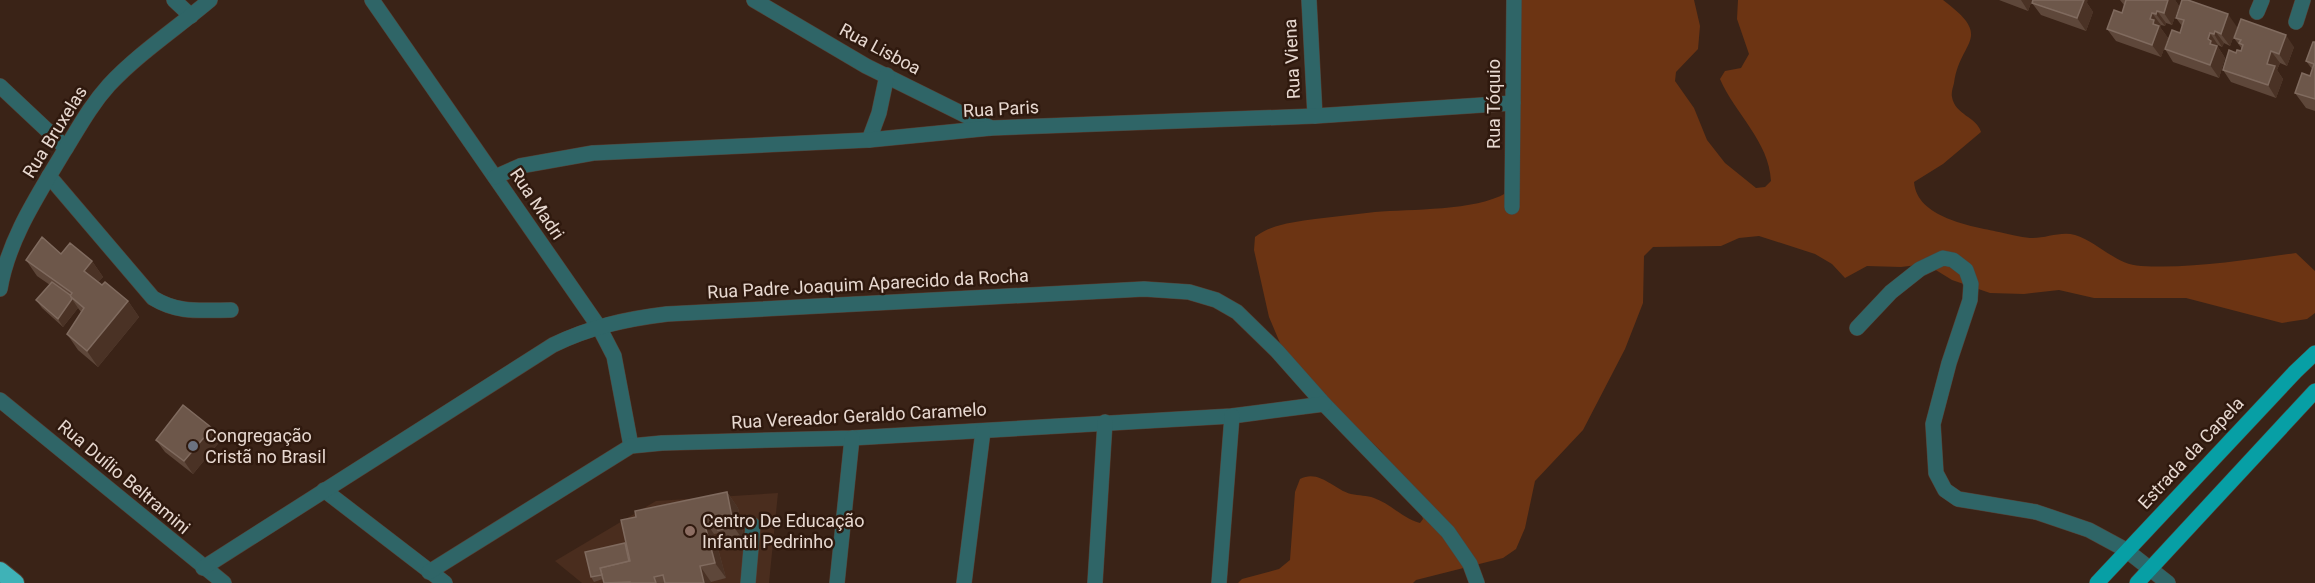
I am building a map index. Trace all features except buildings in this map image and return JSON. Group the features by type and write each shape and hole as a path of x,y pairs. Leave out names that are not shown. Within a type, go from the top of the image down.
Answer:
{"highway":[{"path":"0,571 15,583"}],"main road":[{"name":"Estrada da Capela","path":"2097,583 2315,353"},
{"path":"2137,583 2315,391"}],"street":[{"path":"174,0 191,16"},
{"name":"Rua Bruxelas","path":"0,289 3,273 16,239 49,176 90,107 111,83 210,0"},
{"name":"Rua Madri","path":"372,0 599,327 614,356 631,446"},
{"name":"Rua Lisboa","path":"754,0 866,66 990,128"},
{"name":"Rua Viena","path":"1309,0 1315,116"},
{"name":"Rua Tóquio","path":"1512,207 1514,0"},
{"path":"2296,22 2303,0"},
{"path":"868,140 879,112 887,75"},
{"path":"0,86 66,148"},
{"name":"Rua Paris","path":"495,177 519,166 593,153 868,140 990,128 1315,116 1513,103"},
{"path":"49,176 153,298 167,306 181,310 231,310"},
{"path":"1857,328 1891,292 1920,269 1943,258 1953,260 1966,270 1971,284 1970,300 1949,363 1933,424 1936,473 1945,490 1958,499 2036,512 2088,530 2126,550 2168,583"},
{"name":"Rua Padre Joaquim Aparecido da Rocha","path":"203,568 553,345 580,332 623,320 666,314 1144,290 1189,292 1216,300 1237,312 1277,351 1324,404 1448,532 1470,564 1477,583"},
{"name":"Rua Duílio Beltramini","path":"0,400 224,583"},
{"name":"Rua Vereador Geraldo Caramelo","path":"429,572 631,446 662,443 852,438 1232,416 1324,404"},
{"path":"1219,583 1232,416"},
{"path":"1095,583 1105,423"},
{"path":"964,583 982,431"},
{"path":"837,583 852,438"},
{"path":"324,490 445,583"},
{"path":"748,583 753,525"}],"shaded area":[{"path":"1512,0 1694,0 1700,26 1698,49 1676,72 1675,81 1694,108 1707,140 1725,163 1756,188 1765,187 1771,181 1769,167 1758,140 1720,79 1725,71 1741,68 1749,54 1737,19 1738,0 1943,0 1968,23 1971,32 1970,40 1957,68 1952,97 1957,108 1979,127 1981,132 1943,164 1914,182 1917,194 1925,204 1947,218 1974,227 2030,238 2075,235 2132,265 2160,267 2199,265 2296,253 2315,271 2315,313 2307,319 2282,323 2186,298 2094,298 2059,290 2024,294 1990,293 1952,280 1926,264 1901,267 1867,266 1845,278 1832,264 1815,254 1759,236 1739,238 1721,246 1653,247 1644,256 1643,303 1625,349 1583,430 1535,481 1525,528 1516,549 1503,558 1416,580 1413,583 1238,583 1242,579 1279,569 1290,560 1295,492 1300,479 1313,476 1320,478 1344,492 1374,498 1414,521 1420,523 1423,519 1417,500 1381,451 1326,399 1280,343 1269,317 1254,250 1255,237 1268,229 1291,223 1375,212 1461,206 1493,199 1506,193"},
{"name":"Centro De Educação Infantil Pedrinho","path":"778,493 769,583 582,583 555,561 656,501"}],"place":[{"name":"Congregação Cristã no Brasil","path":"193,446"},
{"name":"Centro De Educação Infantil Pedrinho","path":"690,531"}]}
